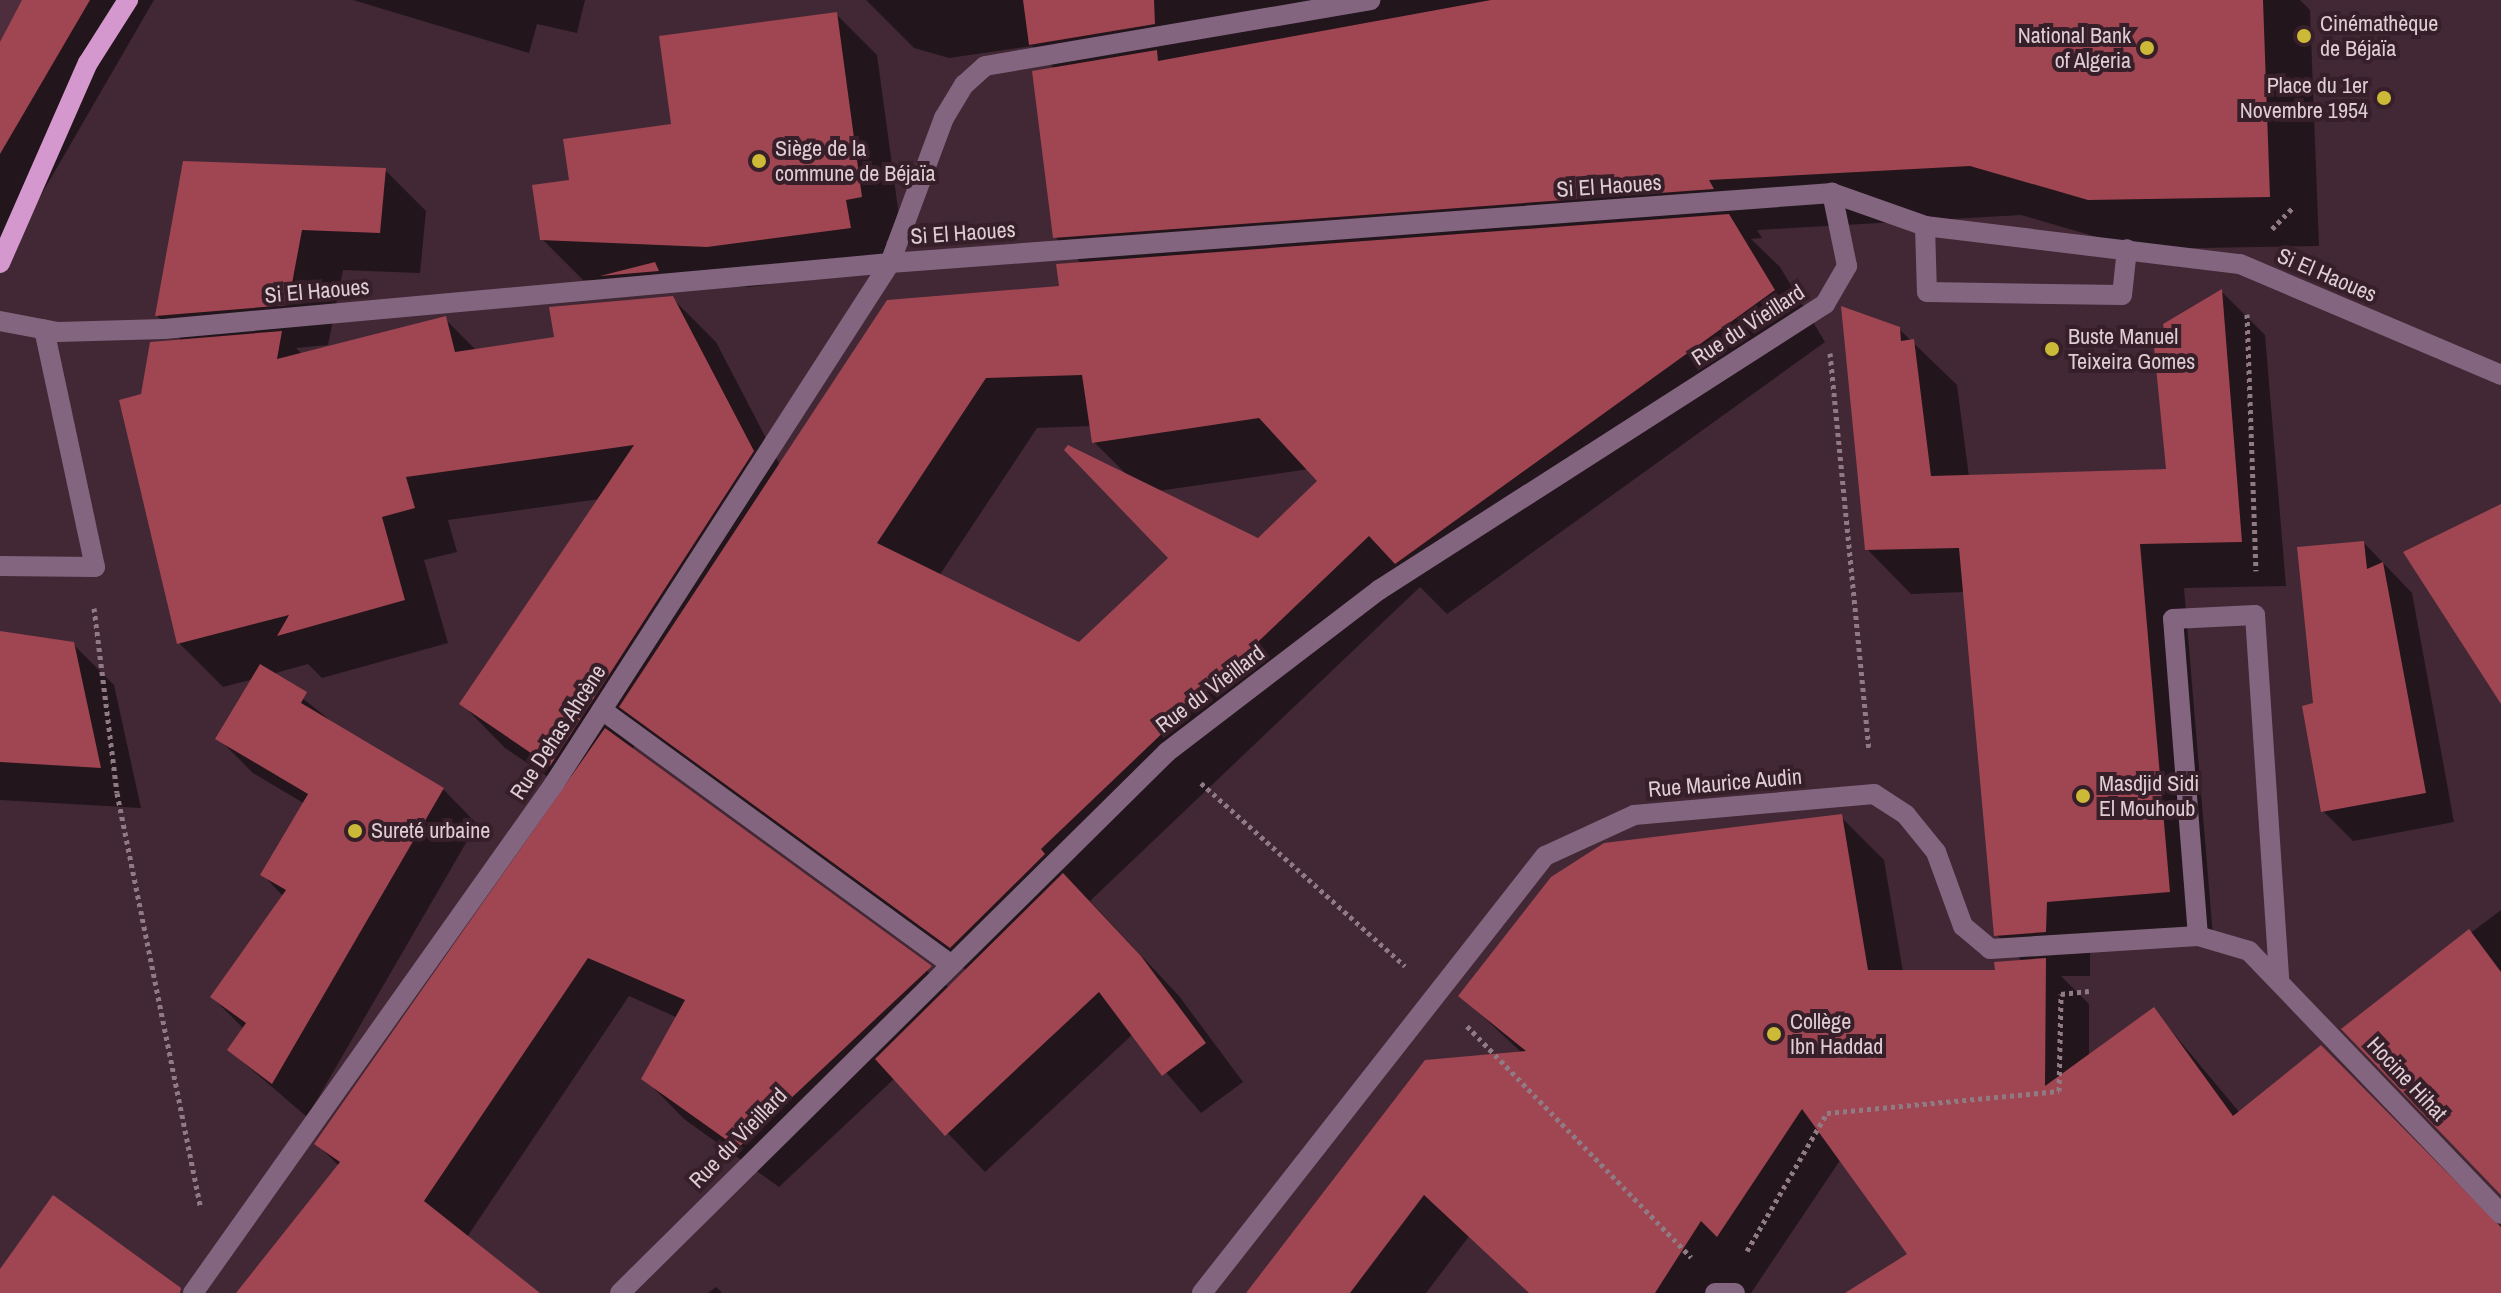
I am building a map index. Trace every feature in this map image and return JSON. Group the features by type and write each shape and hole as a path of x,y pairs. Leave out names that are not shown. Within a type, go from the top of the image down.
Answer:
{"main road":[{"path":"0,263 88,63 128,0"}],"street":[{"name":"Rue Dehas Ahcène","path":"193,1293 219,1264 602,710 890,263 944,118 985,66 1370,0"},
{"name":"Si El Haoues","path":"0,321 44,329 164,329 890,263 1832,193 1925,226 2240,264 2501,375"},
{"name":"Rue du Vieillard","path":"620,1293 949,963 1167,752 1379,590 1825,304 1847,266 1832,193"},
{"path":"1925,226 1927,292 2122,295 2127,249"},
{"path":"0,566 95,567 44,329"},
{"path":"2198,936 2173,619 2255,615 2279,978"},
{"path":"602,710 949,963"},
{"path":"1874,794 1906,815 1936,852 1963,926 1990,949 2198,936 2227,939 2279,978"},
{"name":"Rue Maurice Audin","path":"1202,1293 1545,856 1634,815 1874,794"},
{"name":"Hocine Hihat","path":"2279,978 2501,1214"}],"path":[{"path":"2240,264 2259,542 2255,615"},
{"path":"1825,304 1874,794"},
{"path":"95,567 93,644 117,793 198,1200 219,1264"},
{"path":"1725,1292 1827,1113 2059,1091 2061,994 2101,989"}],"shaded area":[{"path":"0,0 56,0 0,100"}],"building":[{"path":"22,0 90,0 0,154 0,42"},
{"path":"1023,0 1154,0 1155,24 1029,45"},
{"path":"1491,0 2263,0 2270,197 2088,200 1970,166 1709,180 1714,189 1053,238 1032,71 1157,50 1158,61"},
{"path":"837,12 862,197 846,200 851,228 707,247 540,240 532,185 569,180 563,139 671,124 659,36"},
{"path":"183,161 386,168 380,233 302,230 288,305 155,316"},
{"path":"1729,214 1775,290 1395,564 1369,536 1041,849 1045,854 950,948 619,707 887,300 1059,286 1056,264","holes":["1082,375 1092,443 1259,418 1317,481 1258,538 1068,445 1064,450 1168,558 1079,642 877,543 986,378"]},
{"path":"655,262 659,271 600,276"},
{"path":"2222,289 2242,542 2140,544 2170,892 2047,902 2046,932 1994,936 1959,548 1865,550 1841,306 1900,327 1901,341 1914,339 1931,476 2166,469 2154,347 2166,341 2163,324"},
{"path":"673,296 754,451 550,766 459,704 634,445 406,477 415,508 382,517 405,600 277,636 289,615 177,644 119,400 141,394 150,342 282,331 277,359 446,316 455,352 554,337 549,307"},
{"path":"2501,504 2501,704 2403,552"},
{"path":"2364,541 2367,569 2383,562 2426,793 2321,812 2302,706 2313,703 2297,547"},
{"path":"0,631 74,642 101,768 0,762"},
{"path":"260,664 307,692 301,703 444,788 272,1084 227,1050 246,1023 210,997 286,890 260,875 308,794 215,739"},
{"path":"605,728 932,966 738,1148 641,1079 685,1000 588,958 424,1201 540,1293 236,1293 340,1162 314,1144"},
{"path":"1842,814 1868,970 1995,970 1994,962 2046,958 2045,1086 2154,1007 2233,1116 2321,1045 2501,1227 2501,1293 1845,1293 1907,1254 1802,1109 1717,1237 1701,1221 1655,1293 1529,1293 1424,1195 1350,1293 1246,1293 1425,1060 1526,1051 1458,996 1551,877 1604,843"},
{"path":"1063,873 1141,956 1206,1043 1162,1076 1099,992 945,1136 875,1059"},
{"path":"2469,929 2501,972 2501,1195 2341,1029"},
{"path":"53,1195 181,1288 180,1293 0,1293 0,1269"}],"place":[{"name":"Cinémathèque de Béjaïa","path":"2304,36"},
{"name":"National Bank of Algeria","path":"2147,48"},
{"name":"Place du 1er Novembre 1954","path":"2384,98"},
{"name":"Siège de la commune de Béjaïa","path":"759,161"},
{"name":"Buste Manuel Teixeira Gomes","path":"2052,349"},
{"name":"Masdjid Sidi El Mouhoub","path":"2083,796"},
{"name":"Sureté urbaine","path":"355,831"},
{"name":"Collège Ibn Haddad","path":"1774,1034"}]}
